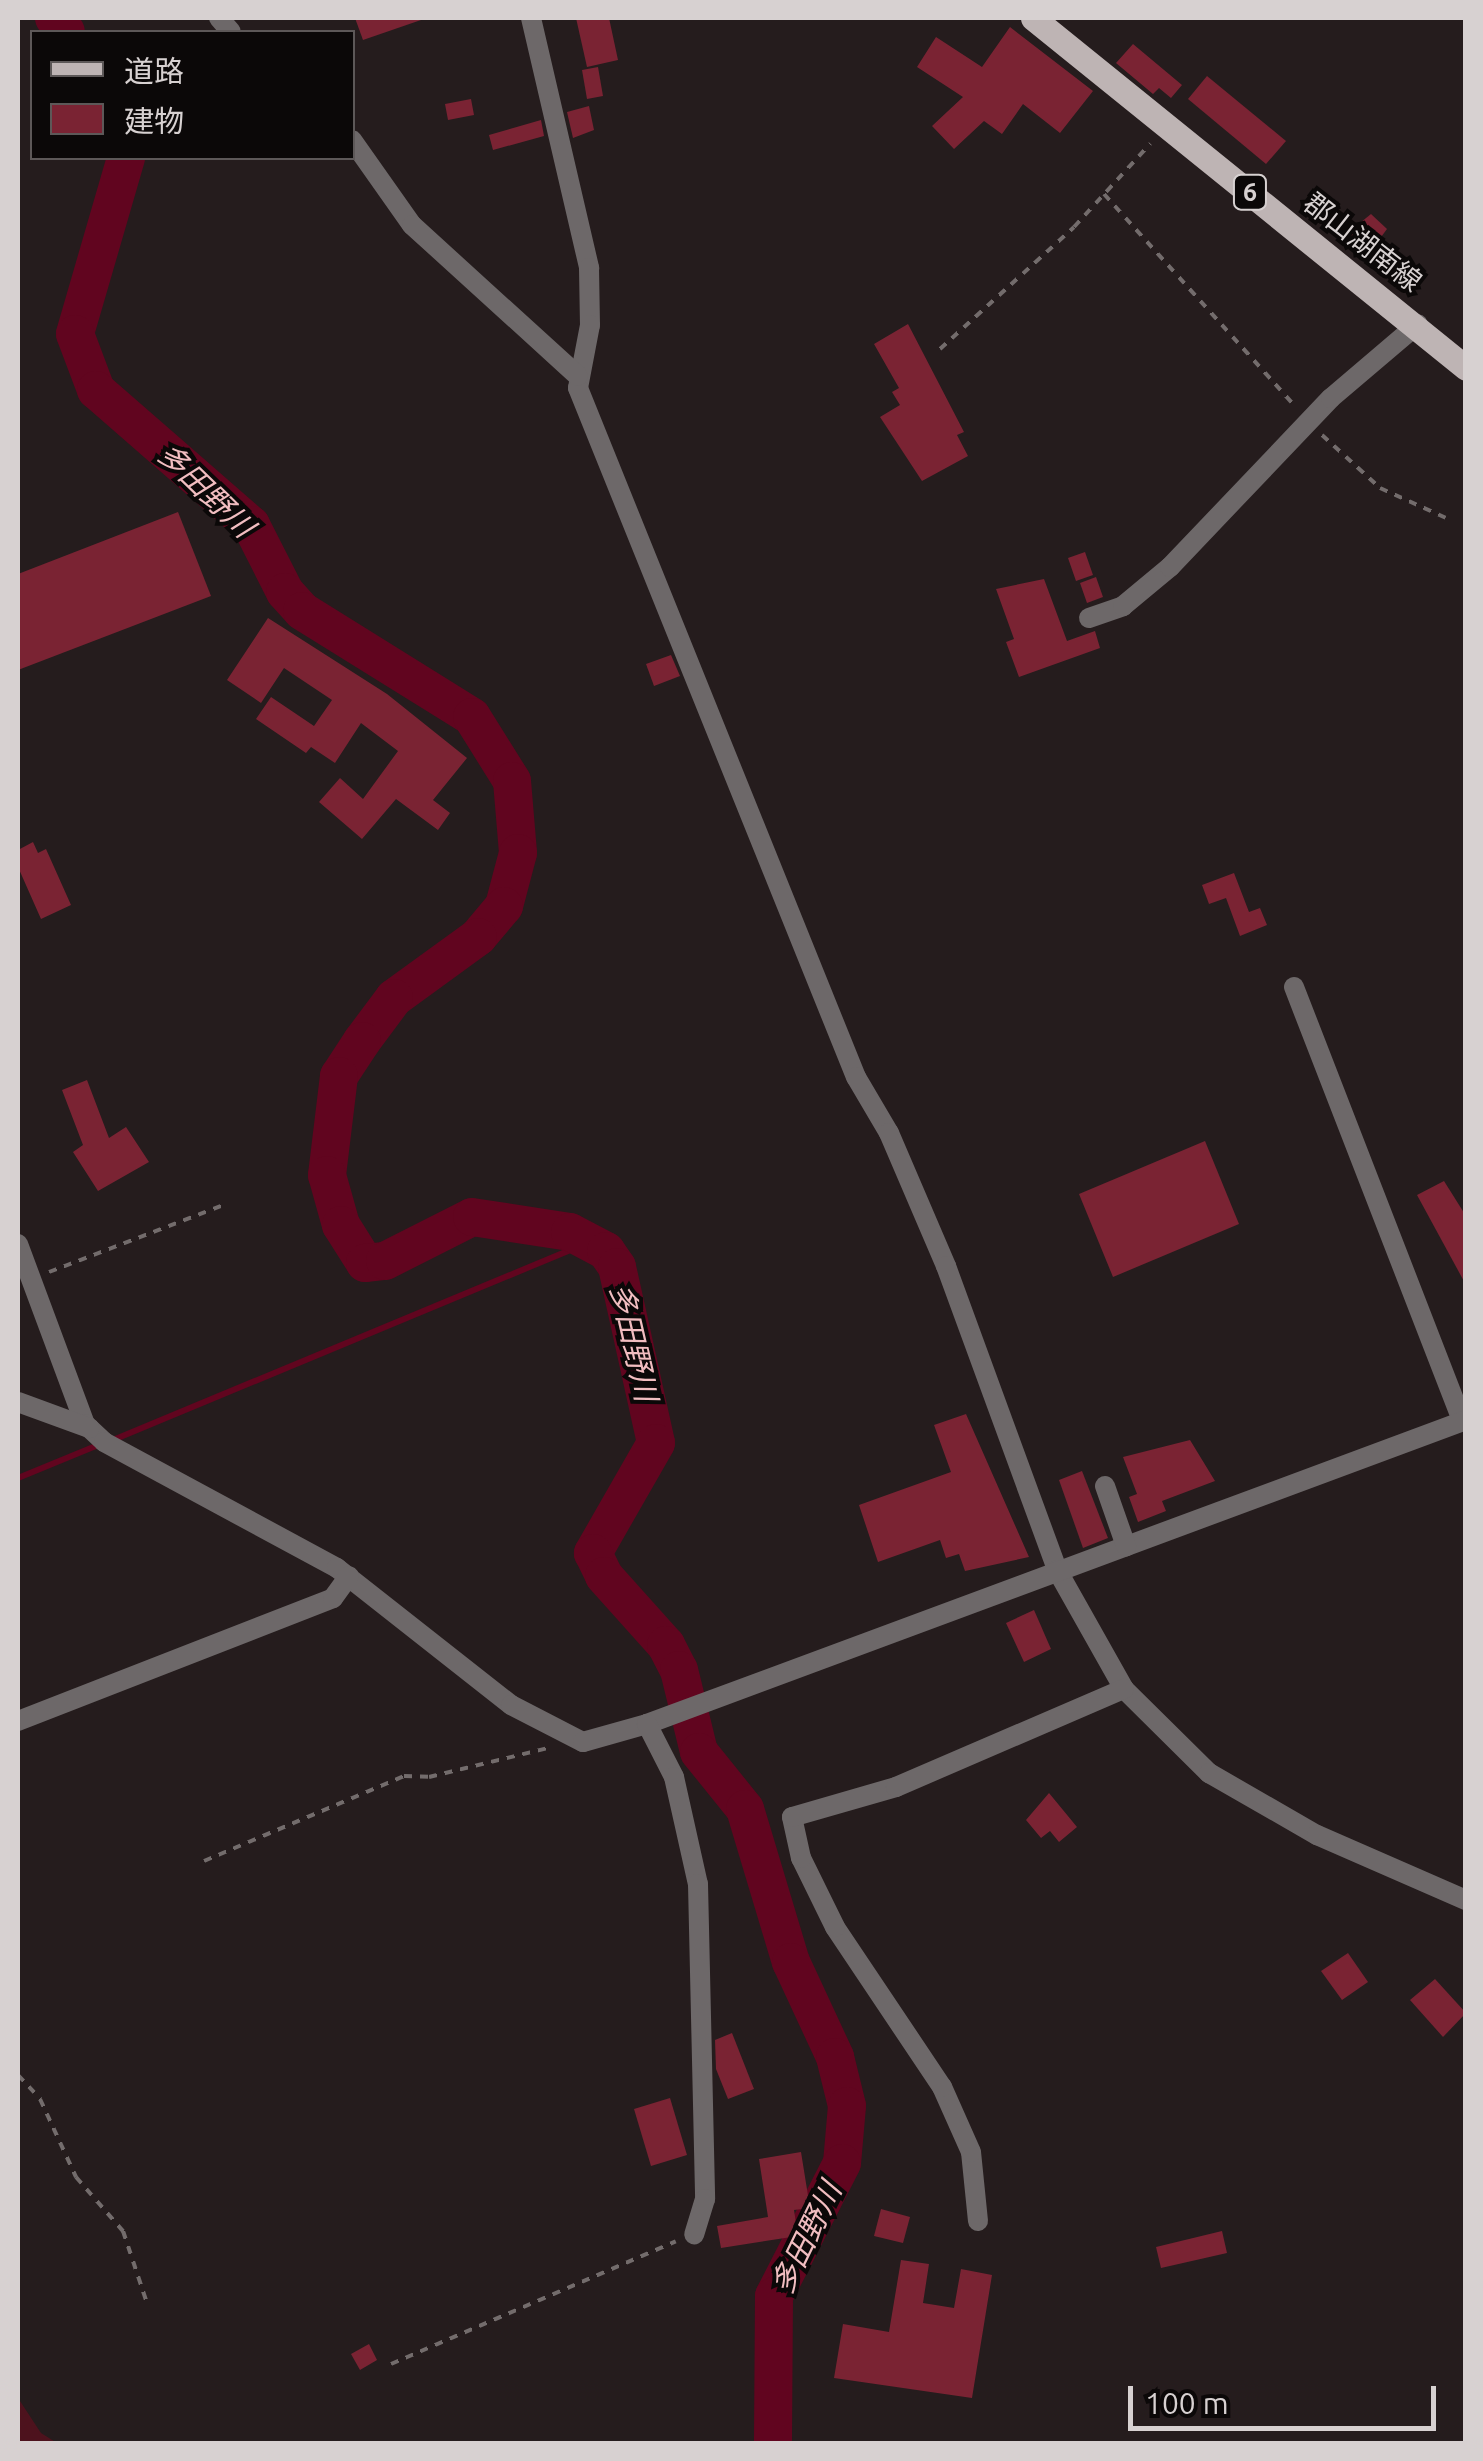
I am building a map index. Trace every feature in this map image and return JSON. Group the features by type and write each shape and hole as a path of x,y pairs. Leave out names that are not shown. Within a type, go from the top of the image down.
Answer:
{"main road":[{"name":"郡山湖南線","path":"1033,18 1418,324 1466,368"}],"street":[{"path":"531,18 588,268 590,326 578,376"},
{"path":"355,144 412,225 578,376 607,466 848,1059 889,1134 946,1266 1057,1570 1124,1689 1209,1773 1248,1800 1466,1900"},
{"path":"1089,618 1122,606 1170,567 1308,421 1418,324"},
{"path":"18,1402 89,1428 128,1458 250,1516 349,1576 511,1706 570,1739 598,1740 1464,1420 1294,987"},
{"path":"18,1244 89,1428"},
{"path":"1104,1486 1126,1546"},
{"path":"18,1721 333,1598 349,1576"},
{"path":"978,2221 971,2152 942,2087 835,1928 800,1858 792,1817 896,1787 1124,1689"},
{"path":"647,1724 674,1778 698,1884 704,2199 694,2234"}],"path":[{"path":"940,349 1104,194 1166,126"},
{"path":"1104,194 1308,421 1380,488 1446,518"},
{"path":"31,1278 226,1204"},
{"path":"204,1862 404,1776 448,1772 570,1739"},
{"path":"18,2074 40,2098 70,2168 123,2231 148,2303"},
{"path":"391,2364 694,2234"}],"shaded area":[{"path":"18,2398 41,2433 57,2443 18,2443"}],"building":[{"path":"355,18 421,18 421,20 363,40"},
{"path":"576,18 609,18 618,60 587,67"},
{"path":"1010,27 1093,91 1060,133 1023,104 1002,134 984,121 954,149 932,126 963,97 917,67 936,37 982,67"},
{"path":"1133,44 1182,85 1171,98 1159,88 1153,94 1116,63"},
{"path":"598,67 603,96 587,99 582,70"},
{"path":"1207,76 1286,141 1266,164 1188,99"},
{"path":"471,99 474,115 448,120 445,104"},
{"path":"589,106 594,130 573,138 567,112"},
{"path":"541,120 544,136 493,150 489,135"},
{"path":"1371,214 1387,229 1367,256 1344,236"},
{"path":"908,324 964,432 957,435 968,456 922,481 880,417 900,405 892,392 899,388 874,344"},
{"path":"178,512 211,596 18,670 18,574"},
{"path":"1085,552 1093,575 1076,581 1068,558"},
{"path":"1096,577 1103,597 1087,603 1080,583"},
{"path":"1044,579 1067,641 1095,631 1100,648 1019,677 1006,642 1014,639 996,589"},
{"path":"268,618 387,694 467,758 433,800 450,813 438,830 396,799 362,839 319,802 340,778 363,799 398,751 361,723 335,763 311,747 306,753 256,719 271,697 314,726 332,700 284,668 261,703 227,680"},
{"path":"671,655 680,676 654,686 646,664"},
{"path":"33,842 38,853 46,849 71,905 41,919 18,867 18,850"},
{"path":"1234,873 1249,912 1260,908 1267,925 1240,936 1226,898 1209,904 1202,885"},
{"path":"87,1080 109,1138 126,1127 149,1162 98,1191 73,1152 83,1145 62,1090"},
{"path":"1205,1141 1239,1224 1113,1277 1079,1194"},
{"path":"1444,1181 1466,1216 1466,1285 1417,1195"},
{"path":"966,1414 1029,1557 965,1571 959,1554 946,1558 940,1540 878,1562 859,1505 951,1472 934,1425"},
{"path":"1190,1440 1215,1481 1162,1501 1166,1511 1138,1522 1129,1497 1137,1494 1123,1457"},
{"path":"1082,1471 1108,1538 1083,1548 1059,1480"},
{"path":"1034,1610 1051,1649 1024,1662 1006,1623"},
{"path":"1049,1793 1077,1827 1059,1842 1050,1831 1041,1838 1026,1820"},
{"path":"1348,1953 1368,1982 1342,2000 1321,1971"},
{"path":"1435,1979 1466,2013 1443,2037 1410,2000"},
{"path":"732,2033 754,2089 728,2099 716,2069 715,2040"},
{"path":"670,2098 687,2155 651,2166 634,2109"},
{"path":"801,2152 810,2208 794,2210 798,2236 721,2248 717,2226 768,2217 759,2159"},
{"path":"881,2209 910,2217 903,2243 874,2236"},
{"path":"1222,2231 1227,2253 1161,2268 1156,2247"},
{"path":"901,2260 929,2264 923,2303 954,2308 961,2269 992,2275 972,2398 834,2378 843,2324 889,2332"},
{"path":"369,2344 377,2360 360,2370 351,2354"}],"waterway":[{"name":"多田野川","path":"54,18 64,30"},
{"name":"多田野川","path":"125,160 75,334 96,390 251,525 285,592 302,611 472,717 512,781 518,853 504,906 478,937 394,998 362,1041 339,1076 327,1175 341,1225 365,1263 385,1261 472,1217 570,1232 606,1251 617,1267 656,1443 593,1553 604,1576 666,1645 679,1670 699,1752 745,1809 791,1962 835,2057 847,2106 842,2163 774,2296 773,2444"},
{"path":"113,1440 592,1241"},
{"path":"18,1478 101,1444"}]}
